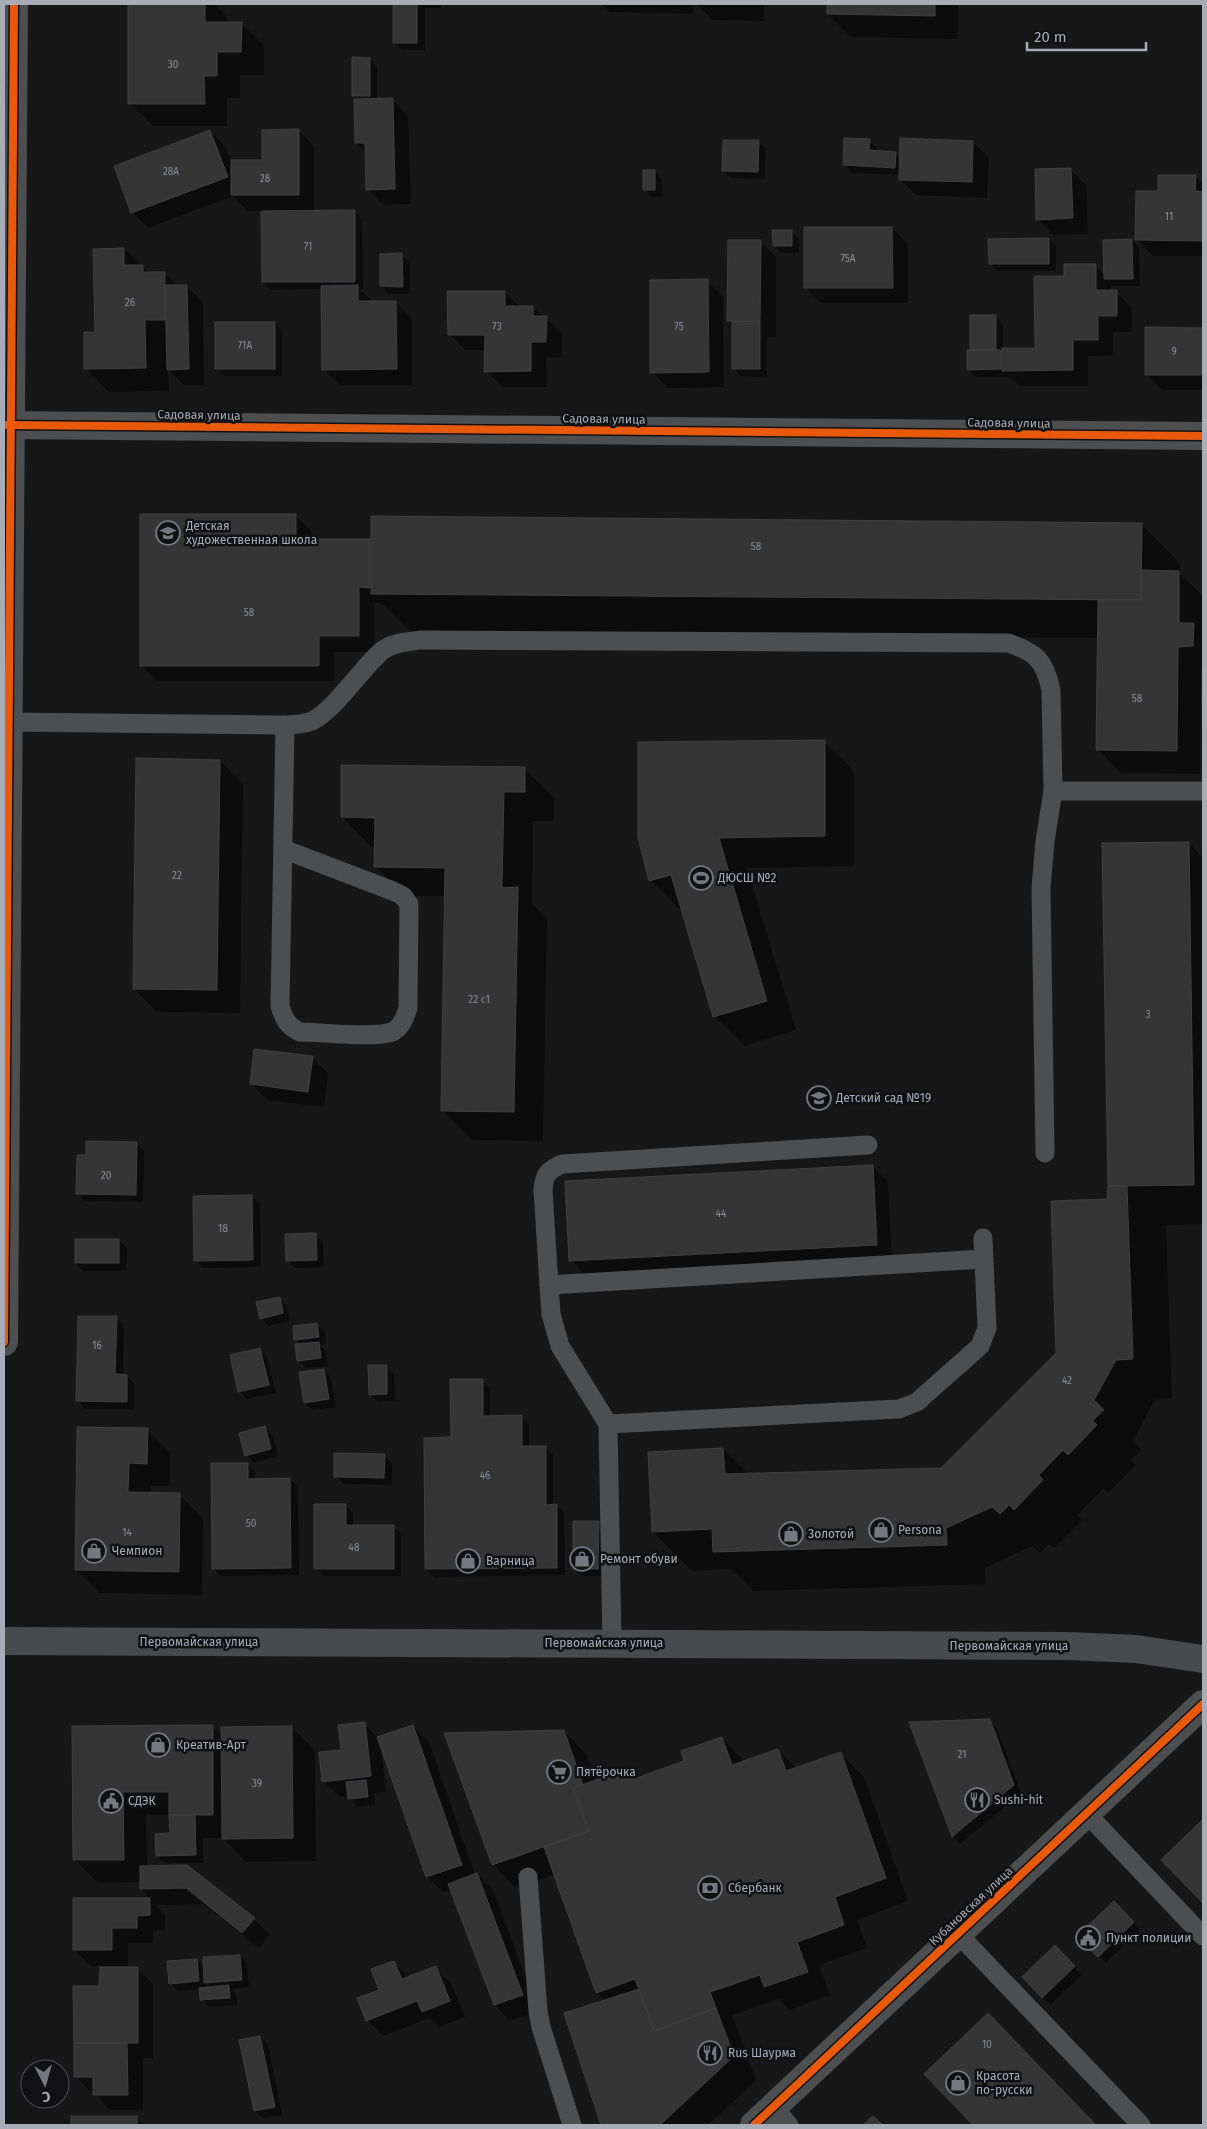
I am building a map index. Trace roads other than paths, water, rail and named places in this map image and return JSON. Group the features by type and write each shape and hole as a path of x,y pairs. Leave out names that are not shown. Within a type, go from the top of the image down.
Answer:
{"main road":[{"name":"Первомайская улица","path":"4,1641 1067,1646 1136,1649 1203,1659"}],"street":[{"path":"4,1342 9,722 9,34 14,4"},
{"name":"Садовая улица","path":"8,425 1203,436"},
{"name":"Кубановская улица","path":"772,2119 958,1934 1203,1704"}],"lane":[{"path":"9,722 300,724 313,720 325,711 384,650 400,642 420,640 1008,643 1025,648 1040,659 1048,675 1051,690 1053,790 1044,841 1041,888 1045,1153"},
{"path":"283,850 393,890 403,896 409,904 408,1008 404,1022 394,1030 380,1034 300,1032 290,1027 280,1006 285,725"},
{"path":"1053,790 1203,791"},
{"path":"612,1643 608,1424 560,1346 551,1314 543,1190 544,1178 550,1169 562,1164 868,1145"},
{"path":"608,1424 899,1409 917,1402 980,1346 987,1328 983,1238"},
{"path":"549,1285 984,1258"},
{"path":"1086,1813 1203,1936"},
{"path":"528,1877 539,2019 572,2125"},
{"path":"958,1934 1141,2125"}],"place":[{"name":"Детская художественная школа","path":"168,533"},
{"name":"ДЮСШ №2","path":"701,878"},
{"name":"Детский сад №19","path":"819,1098"},
{"name":"Persona","path":"881,1530"},
{"name":"Золотой","path":"791,1534"},
{"name":"Чемпион","path":"94,1551"},
{"name":"Ремонт обуви","path":"582,1559"},
{"name":"Варница","path":"468,1561"},
{"name":"Креатив-Арт","path":"158,1745"},
{"name":"Пятёрочка","path":"559,1772"},
{"name":"Sushi-hit","path":"977,1800"},
{"name":"СДЭК","path":"111,1801"},
{"name":"Сбербанк","path":"710,1888"},
{"name":"Пункт полиции","path":"1088,1938"},
{"name":"Rus Шаурма","path":"710,2053"},
{"name":"Красота по-русски","path":"958,2083"}]}
